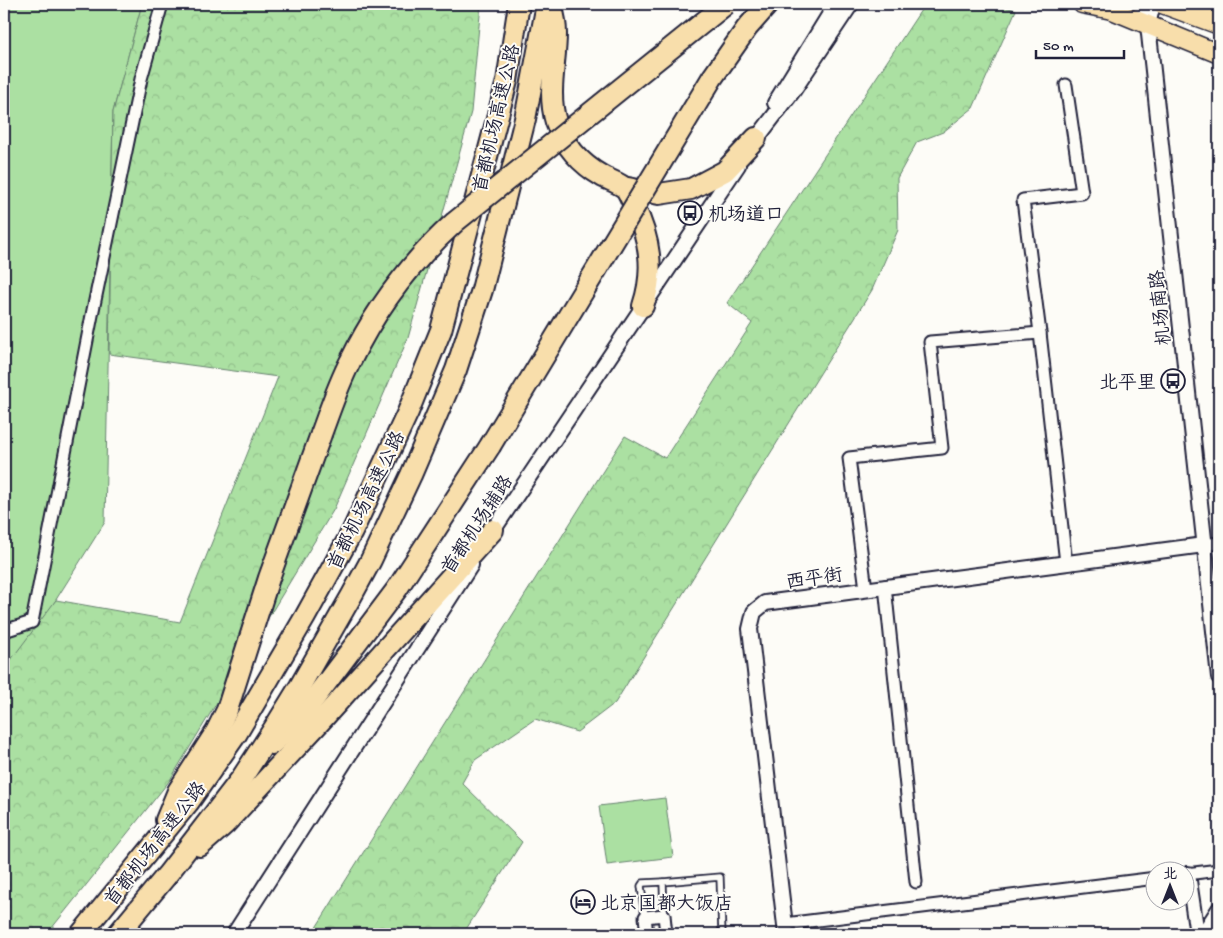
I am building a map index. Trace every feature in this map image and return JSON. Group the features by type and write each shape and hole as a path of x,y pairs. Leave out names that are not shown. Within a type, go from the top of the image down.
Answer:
{"highway":[{"name":"首都机场高速公路","path":"81,934 152,850 188,803 237,733 260,696 352,532 408,412 435,346 446,312 507,82 519,4"},
{"name":"首都机场高速公路","path":"118,934 167,876 241,779 300,686 371,560 411,475 456,370 482,290 525,119 546,4"},
{"path":"551,4 556,31 552,93 556,120 561,133 575,156 600,175 625,188 659,194 691,189 725,171 756,138"},
{"path":"152,850 178,791 216,732 227,710 269,578 321,434 342,378 365,334 406,274 433,243 455,222 726,4"},
{"path":"241,779 271,745 299,719 392,596 490,446 712,78 768,4"},
{"path":"1205,4 1219,11"},
{"path":"625,188 647,239 650,263 649,280 643,306"},
{"path":"167,876 232,817 493,530"}],"main road":[{"path":"1082,4 1112,10 1219,54"},
{"path":"1162,4 1219,25"}],"street":[{"path":"4,631 32,622 91,319 141,78 162,4"},
{"name":"首都机场辅路","path":"756,138 784,86 836,4"},
{"name":"首都机场辅路","path":"234,934 493,530 756,138 793,91 851,4"},
{"path":"1140,4 1148,25"},
{"path":"1148,25 1154,4"},
{"name":"机场南路","path":"1148,25 1219,677"},
{"path":"1066,85 1082,193 1023,200 1066,563"},
{"path":"866,589 849,458 942,448 930,342 1040,333"},
{"path":"1204,545 1219,543"},
{"name":"西平街","path":"786,929 750,629 754,612 765,603 1204,545"},
{"path":"886,586 916,882"},
{"path":"1196,873 1219,870"},
{"path":"786,929 1146,879"},
{"path":"1194,910 1198,934"},
{"path":"1203,934 1219,911"},
{"path":"646,934 645,917 664,916 666,934"}],"lane":[{"path":"645,917 641,886 643,883 720,877 722,934"},
{"path":"663,882 664,916"}],"green space":[{"path":"4,4 142,4 113,112 105,522 4,682"},
{"path":"142,4 481,4 471,112 408,338 334,509 170,780 47,934 19,934 4,925 4,669 56,600 180,622 278,377 109,354 113,112"},
{"path":"925,4 993,4 1016,10 973,108 943,132 917,142 897,178 898,230 872,290 615,703 577,732 535,719 475,760 462,783 522,842 463,934 312,934 625,436 665,458 752,323 727,303"},
{"path":"665,798 673,857 607,865 599,806"}],"place":[{"name":"机场道口","path":"690,213"},
{"name":"北平里","path":"1173,381"},
{"name":"北京国都大饭店","path":"583,902"}]}
